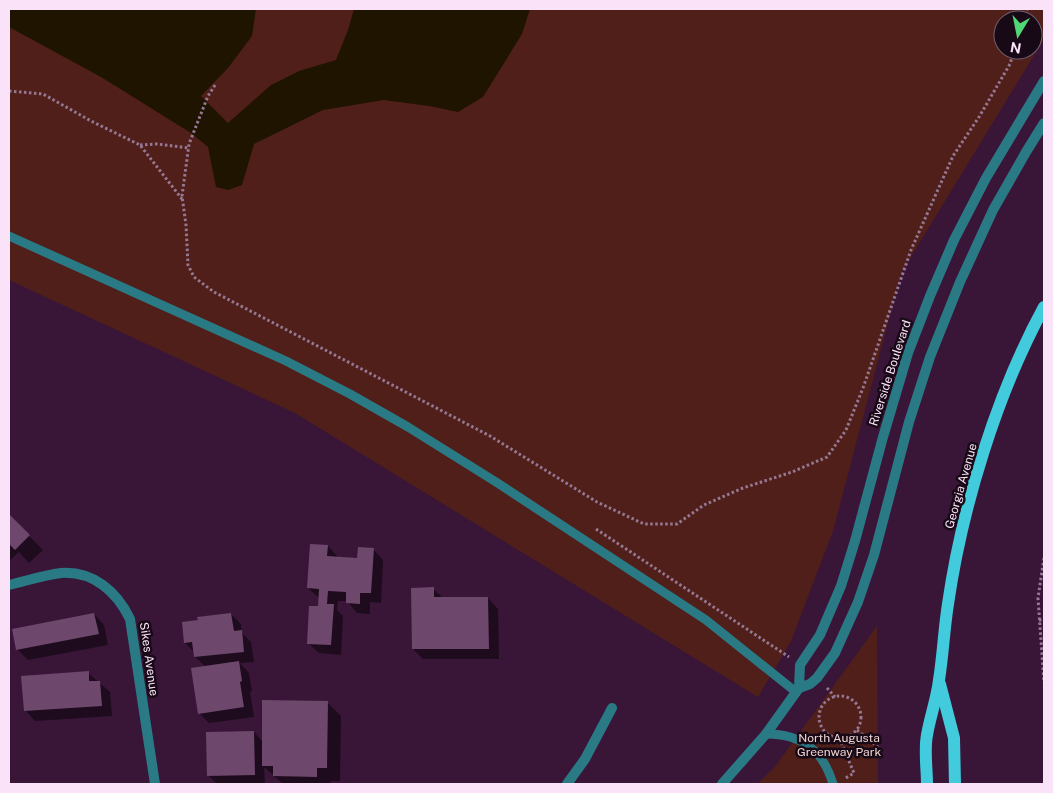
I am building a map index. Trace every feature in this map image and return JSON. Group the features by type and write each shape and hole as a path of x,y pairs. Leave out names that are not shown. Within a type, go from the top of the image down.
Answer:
{"main road":[{"name":"Georgia Avenue","path":"927,784 927,737 939,682 948,604 961,535 976,480 999,410 1028,337 1044,307"},
{"name":"Georgia Avenue","path":"939,682 954,738 955,784"}],"street":[{"name":"Riverside Boulevard","path":"798,690 800,665 820,635 841,586 856,541 883,437 908,353 930,296 954,240 986,178 1044,81"},
{"path":"722,784 766,734 798,690 817,678 835,652 858,602 874,555 909,422 937,340 960,282 993,210 1044,123"},
{"name":"Sikes Avenue","path":"9,585 62,573 78,574 92,578 116,595 130,619 133,633 155,784"},
{"path":"567,784 585,759 612,708"}],"lane":[{"path":"9,236 286,361 408,427 496,482 706,620 798,690"},
{"path":"766,734 778,734 803,742 822,759 833,784"}],"path":[{"path":"214,85 188,148 182,199 186,225 188,264 194,276 214,292 490,436 597,502 644,524 677,524 704,505 743,488 792,472 827,457 846,430 860,397 911,250 953,156 979,117 1011,60"},
{"path":"9,91 43,94 91,121 140,145 182,199"},
{"path":"140,145 157,144 188,148"},
{"path":"1044,558 1038,598 1044,683"},
{"path":"1039,620 1044,620"},
{"path":"841,696 852,699 857,704 861,718 857,730 847,737 839,738 830,736 824,731 820,724 820,711 828,700 841,696"},
{"path":"857,730 884,752"},
{"path":"839,738 854,773"}],"green space":[{"path":"9,9 1044,9 1043,41 1043,10 993,10 993,60 1031,60 901,273 833,531 791,641 758,697 295,413 9,280"},
{"name":"North Augusta Greenway Park","path":"877,626 878,784 757,784 774,768"}],"shaded area":[{"path":"9,9 256,9 252,36 228,68 201,96 228,123 271,85 299,71 336,60 354,9 530,9 522,34 483,97 458,112 384,100 323,110 254,144 242,185 228,190 216,187 208,147 191,133 101,77 9,27"}],"building":[{"path":"9,514 30,535 15,550 9,544"},
{"path":"310,544 328,545 327,556 357,558 358,547 374,548 371,593 360,593 360,604 346,603 346,592 328,591 327,604 334,604 331,645 307,644 309,606 318,606 319,589 307,588"},
{"path":"434,587 434,597 488,597 489,649 412,649 411,588"},
{"path":"94,613 99,634 16,650 12,629"},
{"path":"231,613 234,631 242,630 244,652 194,657 192,642 184,643 182,622 198,620 197,617"},
{"path":"239,661 244,707 198,714 191,668"},
{"path":"89,671 89,681 100,681 102,706 24,711 21,676"},
{"path":"262,700 328,701 327,768 317,768 317,777 273,776 273,766 262,766"},
{"path":"254,731 255,775 207,776 206,732"}]}
